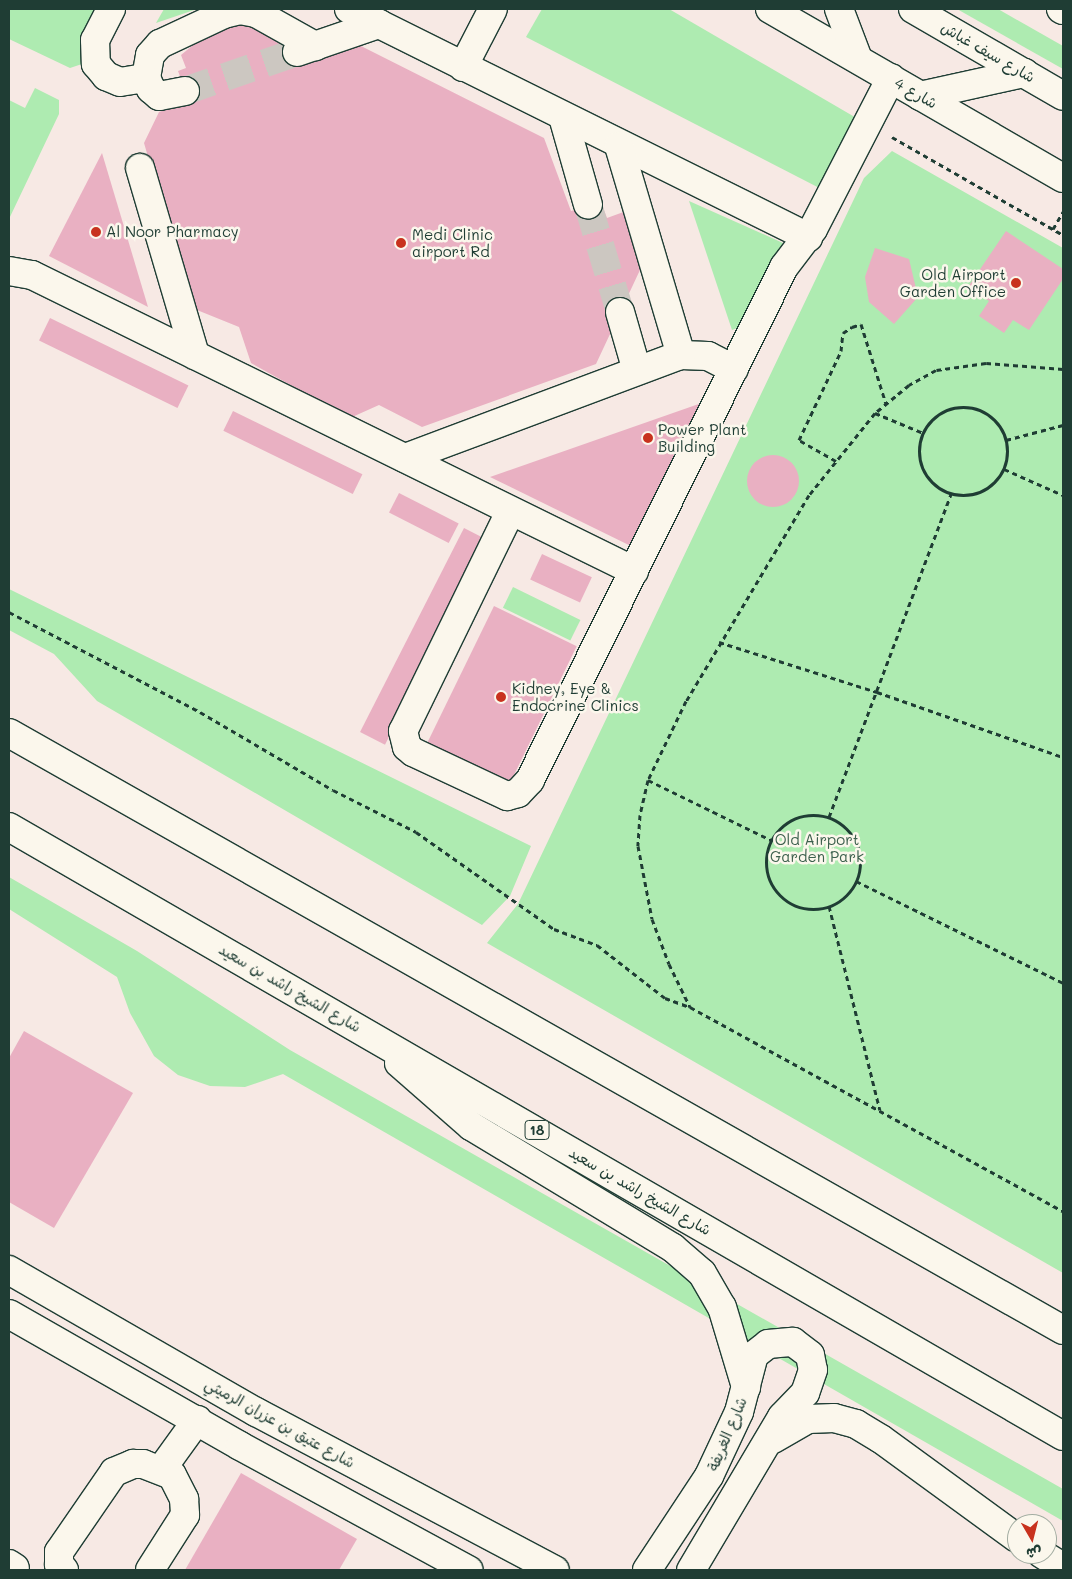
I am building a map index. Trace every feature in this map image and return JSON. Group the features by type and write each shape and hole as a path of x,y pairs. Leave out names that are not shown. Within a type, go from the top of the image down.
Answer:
{"main road":[{"path":"111,9 95,40 96,64 106,76 120,82 146,78"},
{"path":"349,9 619,146 808,237"},
{"path":"463,67 493,9"},
{"name":"شارع 4","path":"770,9 1063,178"},
{"path":"839,9 858,59"},
{"name":"شارع سيف غباش","path":"913,9 1063,96"},
{"path":"185,91 159,96 146,78 147,62 160,44 232,11 256,13 303,50 379,24"},
{"path":"920,96 1024,74"},
{"path":"510,512 402,732 407,746 413,752 499,795 518,793 530,780 784,267 808,237 873,117 891,78"},
{"path":"563,117 588,206"},
{"path":"619,146 682,355"},
{"path":"140,168 195,355"},
{"path":"9,271 32,275 405,458 510,512 634,571"},
{"path":"620,312 637,371"},
{"path":"405,458 682,355 708,356 734,369"},
{"path":"9,733 1063,1330"},
{"name":"شارع الشيخ راشد بن سعيد","path":"9,827 368,1032 1063,1436"},
{"path":"368,1032 421,1084 471,1126 673,1248 702,1273 722,1307 746,1387"},
{"name":"شارع عتيق بن عزران الرميثي","path":"9,1270 256,1412 555,1570"},
{"path":"9,1314 468,1570"},
{"name":"شارع الغريفة","path":"647,1570 710,1476 739,1412 754,1355 768,1344 793,1342 810,1355 813,1370 805,1393 782,1417 692,1570"},
{"path":"766,1444 808,1419 834,1418 856,1424 881,1439 1007,1531"},
{"path":"161,1470 197,1420"},
{"path":"64,1570 59,1564 59,1552 114,1472 133,1464 161,1470 172,1475 180,1487 184,1499 185,1515 150,1570"}],"path":[{"path":"873,117 889,135 1063,235"},
{"path":"1053,229 1063,212"},
{"path":"836,461 799,440 841,351 843,333 852,327 861,324 886,404"},
{"path":"690,1007 669,964 643,883 638,846 640,815 648,780 719,642 810,495 875,413 909,385 936,370 986,363 1063,370"},
{"path":"971,408 993,419 1006,440 1004,469 998,480 976,494 951,494 940,489 923,470 919,458 923,433 928,423 947,410 971,408"},
{"path":"875,413 923,433"},
{"path":"1006,440 1063,425"},
{"path":"1004,469 1063,495"},
{"path":"829,817 951,494"},
{"path":"9,612 200,712 334,790 416,832 554,929 597,945 665,998 690,1007 1063,1211"},
{"path":"719,642 877,692 1063,757"},
{"path":"648,780 771,840"},
{"path":"814,815 829,817 846,828 857,844 860,856 856,881 849,892 828,906 801,907 777,892 766,867 771,840 787,822 798,817 814,815"},
{"path":"856,881 1063,983"},
{"path":"828,906 880,1110"}],"green space":[{"path":"9,9 114,9 88,62 70,68 9,39"},
{"path":"164,9 197,9 156,23"},
{"path":"542,9 669,9 865,123 831,194 526,37"},
{"path":"957,9 998,9 1063,46 1063,69"},
{"path":"35,88 59,100 59,114 9,219 9,100 25,108"},
{"name":"Old Airport Garden Park","path":"892,151 1063,248 1063,1273 487,943 518,904 864,178"},
{"path":"689,201 783,243 745,325 732,330"},
{"path":"513,587 580,620 570,641 503,608"},
{"path":"9,589 531,846 510,896 482,925 97,701 54,654 9,630"},
{"path":"9,877 137,951 290,1050 1063,1489 1063,1521 1057,1518 1057,1514 1051,1514 283,1074 245,1087 210,1086 178,1075 154,1056 130,1013 117,977 9,909"}],"building":[{"path":"233,23 276,31 296,66 359,45 544,138 571,211 601,202 607,218 629,210 647,255 596,364 422,427 379,405 350,418 251,363 239,327 192,308 144,143 159,112 189,101 178,71 186,68 181,55 215,27"},
{"path":"102,153 148,307 49,256"},
{"name":"Old Airport Garden Office","path":"1006,231 1063,269 1063,279 1029,330 1013,320 1004,333 979,316 989,301 968,287"},
{"path":"875,248 909,259 918,297 894,324 869,302 865,277"},
{"path":"50,318 188,386 177,408 39,340"},
{"name":"Power Plant Building","path":"713,399 639,550 490,477"},
{"path":"233,411 362,474 353,494 223,431"},
{"path":"773,455 783,457 791,463 797,471 799,481 797,491 791,499 783,505 773,507 763,505 755,499 749,491 747,481 749,471 755,463 763,457"},
{"path":"399,493 459,523 449,543 389,513"},
{"path":"464,528 489,541 385,745 360,732"},
{"path":"542,554 592,577 580,603 530,579"},
{"name":"Kidney, Eye & Endocrine Clinics","path":"494,606 577,646 507,788 425,748"},
{"path":"24,1031 133,1093 54,1228 9,1202 9,1058"},
{"path":"241,1473 357,1539 339,1570 185,1570"}],"tunnel":[{"path":"185,91 291,54"},
{"path":"588,205 620,312"}],"place":[{"name":"Al Noor Pharmacy","path":"96,232"},
{"name":"Medi Clinic airport Rd","path":"401,243"},
{"name":"Old Airport Garden Office","path":"1016,283"},
{"name":"Power Plant Building","path":"648,438"},
{"name":"Kidney, Eye & Endocrine Clinics","path":"501,697"}]}
